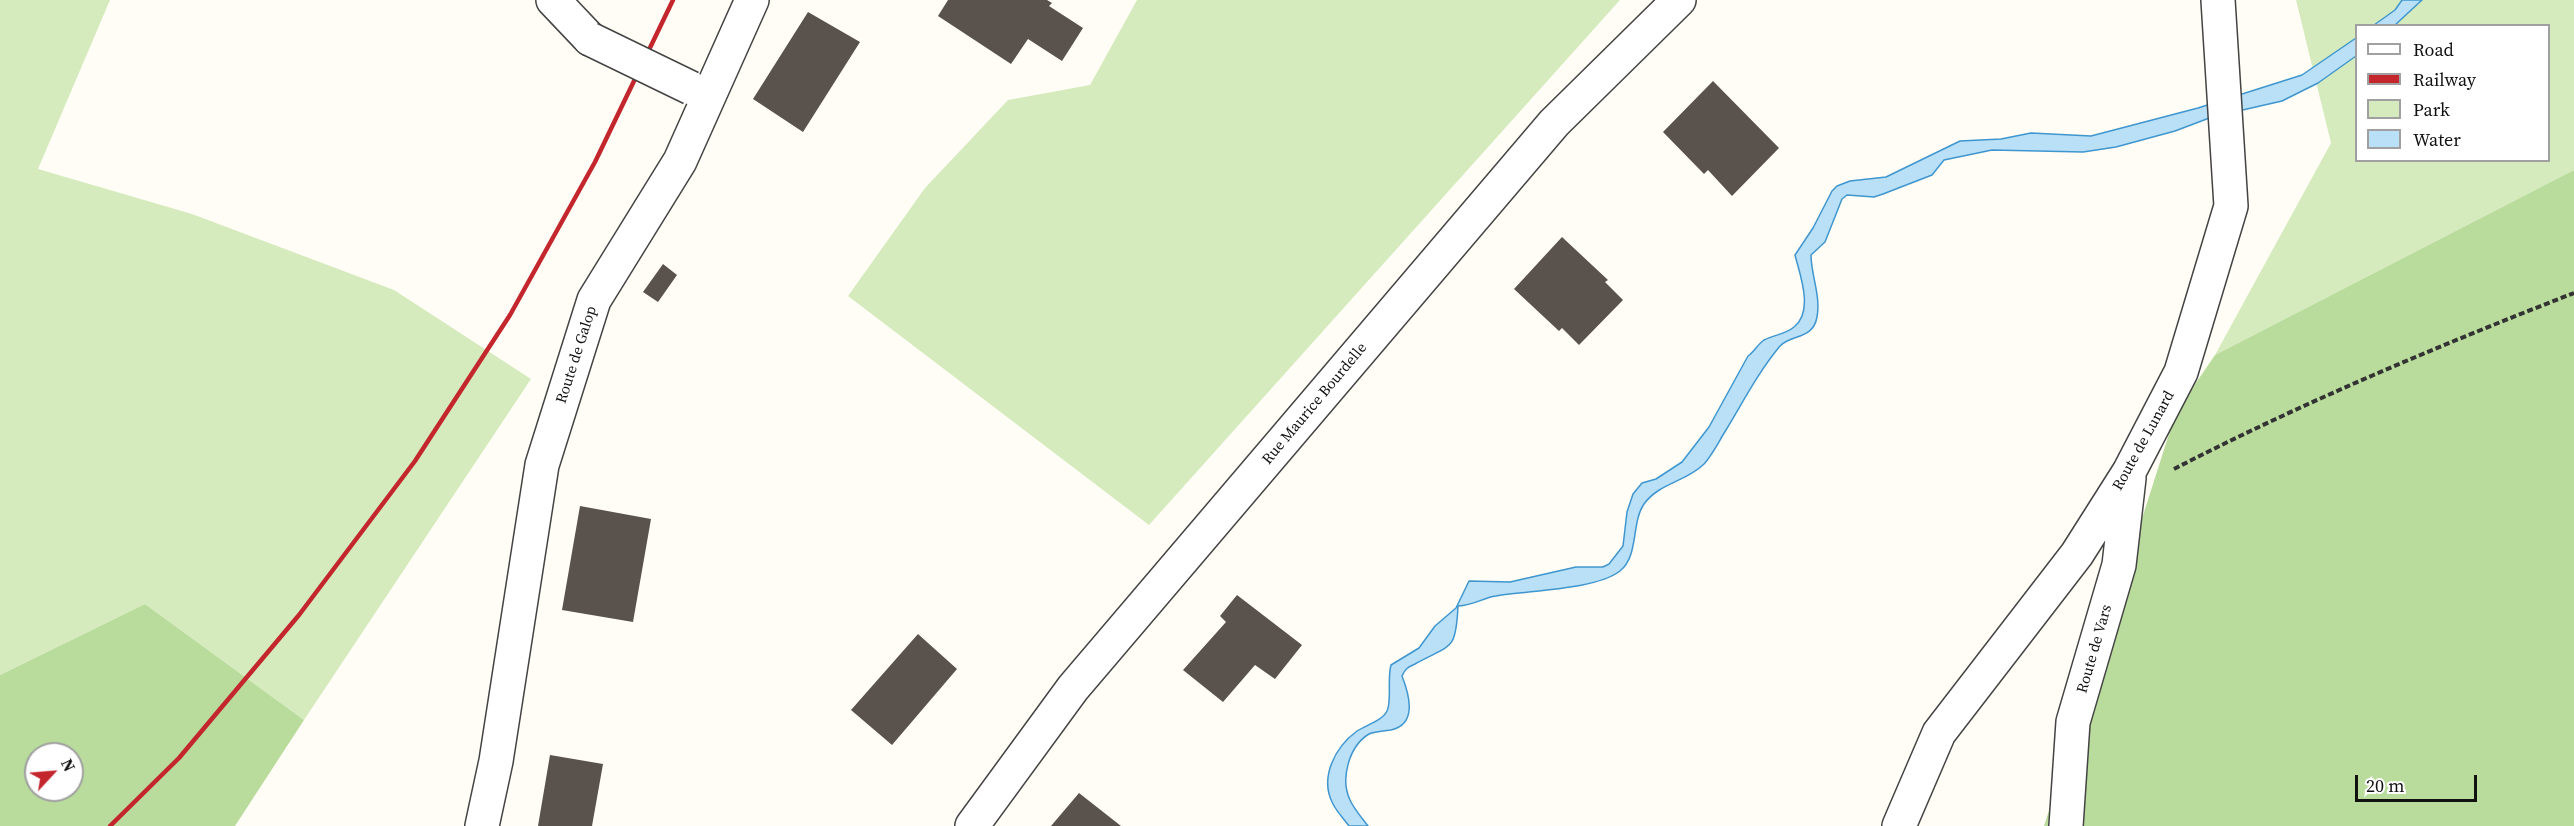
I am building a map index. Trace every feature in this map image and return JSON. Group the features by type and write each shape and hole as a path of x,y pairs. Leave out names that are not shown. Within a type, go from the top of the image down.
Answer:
{"street":[{"path":"553,0 590,39 701,92"},
{"name":"Route de Galop","path":"482,826 496,761 545,454 594,300 680,161 701,92 752,0"},
{"name":"Rue Maurice Bourdelle","path":"972,826 1073,688 1554,123 1679,0"},
{"name":"Route de Lunard","path":"1899,826 1939,733 2077,554 2129,472 2181,372 2231,206 2218,0"},
{"name":"Route de Vars","path":"2066,826 2073,722 2119,565 2129,472"}],"path":[{"path":"2129,472 2169,471 2232,439 2411,357 2574,293"}],"green space":[{"path":"0,0 110,0 38,169 192,214 394,290 531,379 304,720 145,604 0,675"},
{"path":"1137,0 1620,0 1149,525 848,296 925,188 1008,100 1090,85"},
{"path":"2296,0 2574,0 2574,170 2215,355 2331,143"},
{"path":"2574,170 2574,826 2044,826 2176,412 2215,355"},
{"path":"145,604 304,720 235,826 0,826 0,675"}],"water":[{"path":"2402,0 2422,0 2396,24 2375,24 2395,10"},
{"path":"2355,39 2355,57 2318,83 2282,101 2212,117 2175,131 2116,147 2083,152 1992,150 1944,160 1932,175 1883,194 1874,197 1847,195 1842,199 1825,242 1811,255 1818,301 1815,324 1806,333 1785,342 1772,356 1704,464 1689,475 1657,491 1644,504 1637,520 1633,548 1626,565 1620,571 1595,582 1496,596 1458,606 1456,632 1449,645 1409,667 1402,676 1409,699 1405,722 1400,727 1391,730 1369,734 1356,746 1346,773 1347,792 1354,807 1368,826 1349,826 1333,804 1329,794 1329,774 1336,754 1349,738 1378,720 1387,711 1391,665 1419,648 1435,626 1456,608 1469,581 1510,582 1576,567 1603,567 1609,564 1623,546 1627,512 1633,494 1642,483 1656,479 1682,462 1709,427 1748,356 1764,340 1784,333 1800,320 1803,312 1804,292 1795,255 1837,186 1850,181 1886,177 1960,141 2001,139 2031,133 2091,136 2198,108 2302,75"}],"building":[{"path":"948,0 1047,0 1052,3 1049,6 1083,28 1062,61 1028,39 1011,64 938,16"},
{"path":"808,12 860,42 803,132 753,99"},
{"path":"1713,81 1779,148 1732,196 1708,170 1704,174 1663,132"},
{"path":"1562,237 1608,280 1605,282 1623,300 1579,345 1562,328 1559,331 1514,289"},
{"path":"663,264 677,275 658,302 643,292"},
{"path":"580,506 651,519 633,622 562,610"},
{"path":"1237,595 1302,645 1275,679 1255,665 1223,702 1183,670 1226,622 1220,616"},
{"path":"918,634 957,669 892,745 851,710"},
{"path":"550,755 603,764 592,826 538,826"},
{"path":"1079,793 1121,826 1051,826"}],"railway":[{"path":"110,826 179,758 299,615 415,461 510,315 595,162 673,0"}]}
